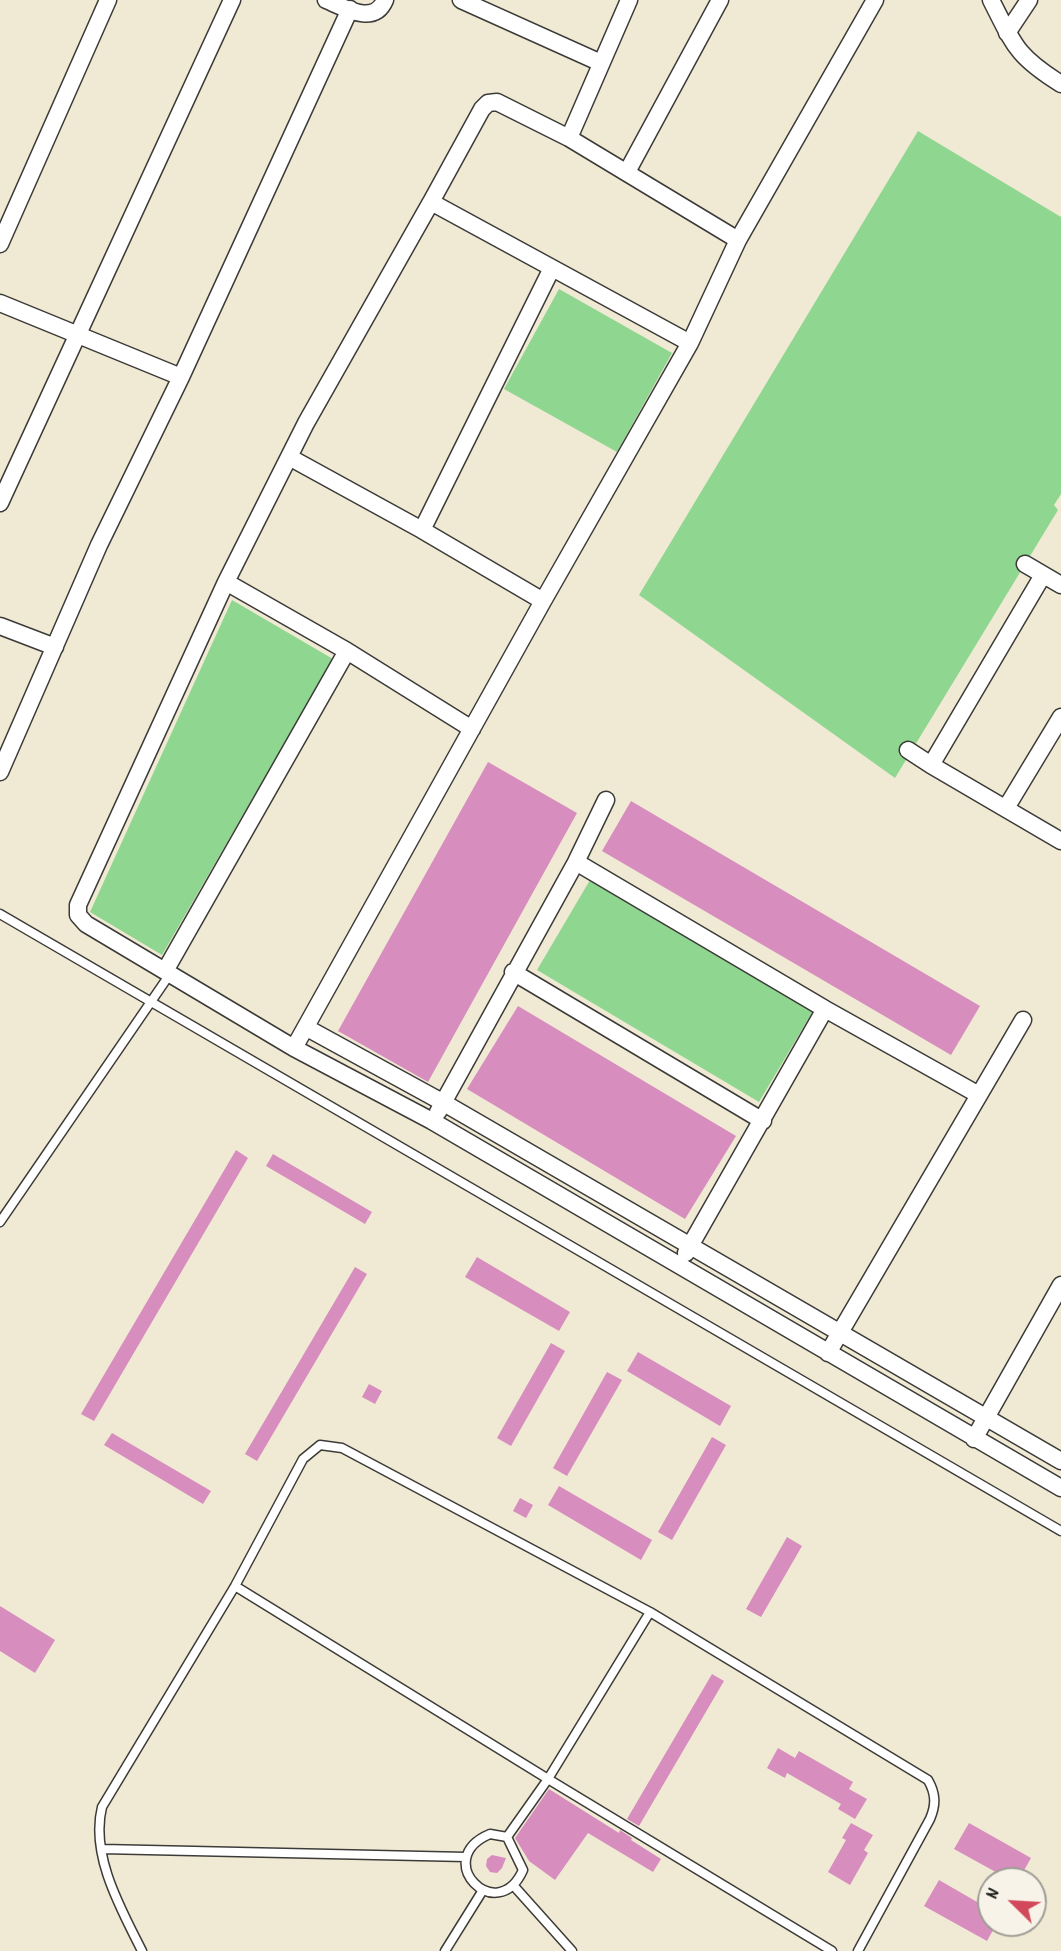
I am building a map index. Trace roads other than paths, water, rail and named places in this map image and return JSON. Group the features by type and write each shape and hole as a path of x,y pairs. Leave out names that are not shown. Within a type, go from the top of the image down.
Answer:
{"street":[{"path":"0,244 107,0"},
{"path":"0,503 232,0"},
{"path":"327,0 373,14 380,10 385,0"},
{"path":"461,0 601,62"},
{"path":"569,138 629,0"},
{"path":"627,172 720,0"},
{"path":"294,1048 690,343 738,240 875,0"},
{"path":"991,0 1014,47 1037,69 1061,84"},
{"path":"1007,33 1029,0"},
{"path":"0,772 99,545 181,377 350,9"},
{"path":"738,240 569,138 505,105 488,103 482,109 289,457 226,582 76,909 80,920 294,1048 432,1121 1061,1488"},
{"path":"431,202 690,343"},
{"path":"422,530 552,268"},
{"path":"0,303 181,377"},
{"path":"289,457 543,601"},
{"path":"1025,564 1061,585"},
{"path":"931,765 1043,575"},
{"path":"226,582 347,651 472,729"},
{"path":"0,626 55,647"},
{"path":"168,972 347,651"},
{"path":"1006,808 1061,717"},
{"path":"908,750 1061,841"},
{"path":"432,1121 576,862 606,800"},
{"path":"576,862 825,1009 979,1095"},
{"path":"513,972 763,1121"},
{"path":"679,1266 825,1009"},
{"path":"828,1353 1023,1020"},
{"path":"307,1028 444,1103 1061,1461"},
{"path":"974,1439 1061,1285"}],"lane":[{"path":"0,914 1061,1531"},
{"path":"0,1222 168,972"},
{"path":"142,1951 110,1880 102,1849 99,1817 106,1798 235,1586 303,1460 320,1445 332,1445 650,1612 928,1780 932,1787 935,1807 858,1951"},
{"path":"235,1586 548,1780 832,1951"},
{"path":"507,1837 548,1780 650,1612"},
{"path":"490,1834 507,1837 523,1870 519,1880 499,1892 483,1890 470,1879 466,1857 471,1846 479,1839 490,1834"},
{"path":"102,1849 466,1857"},
{"path":"513,1885 572,1951"},
{"path":"445,1951 483,1890"}]}
